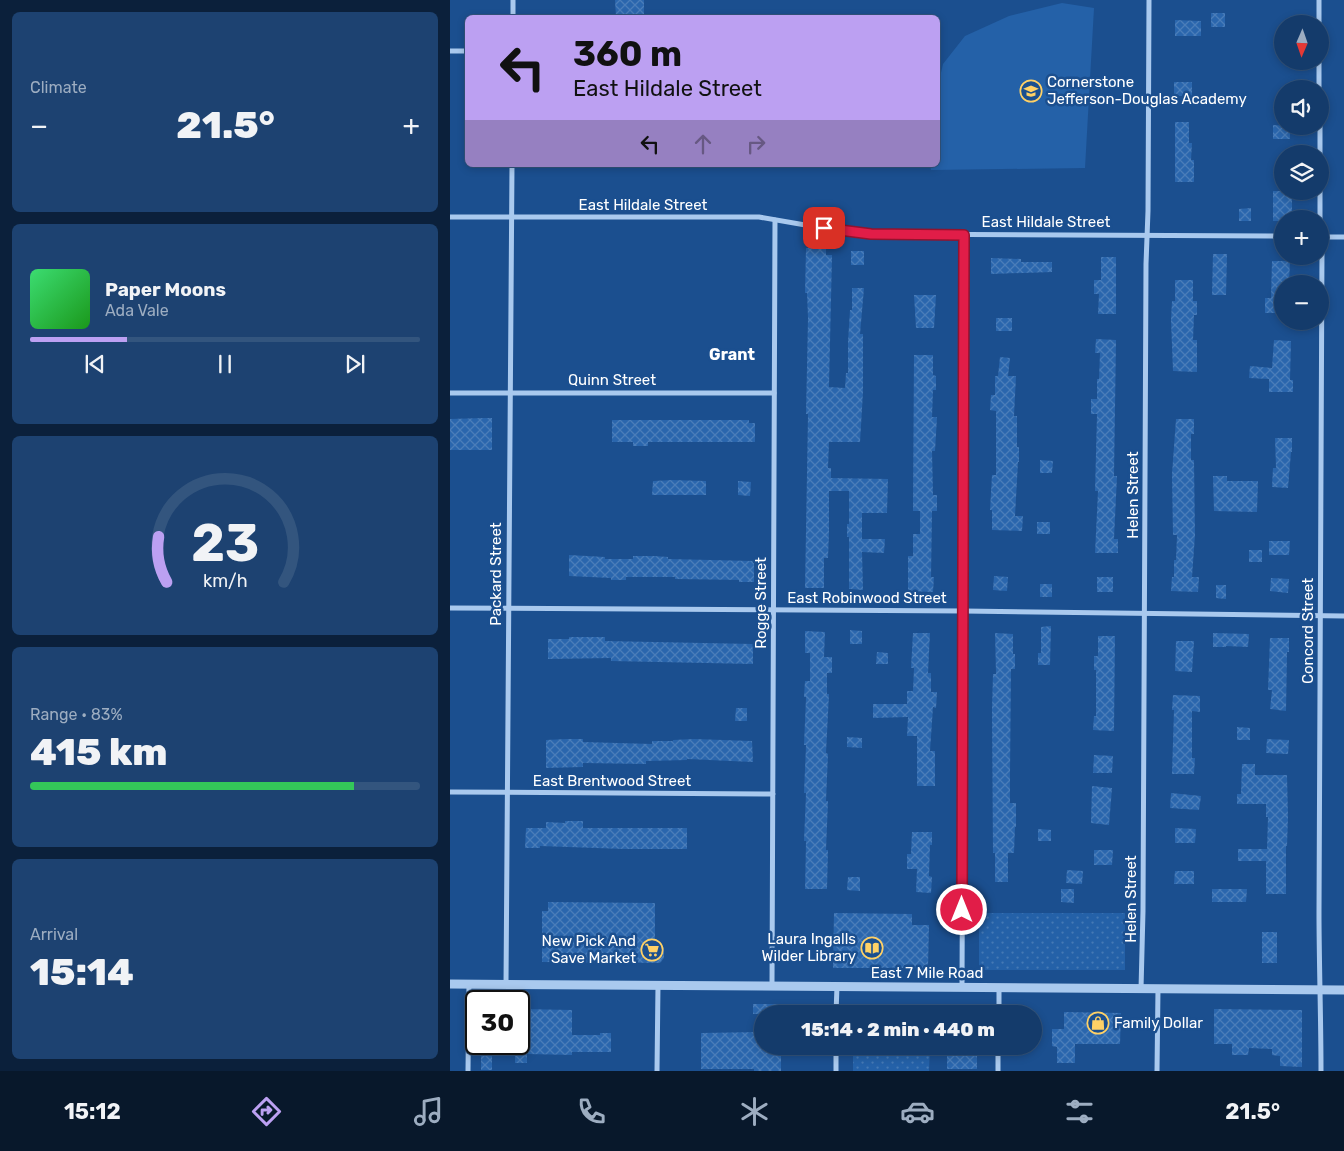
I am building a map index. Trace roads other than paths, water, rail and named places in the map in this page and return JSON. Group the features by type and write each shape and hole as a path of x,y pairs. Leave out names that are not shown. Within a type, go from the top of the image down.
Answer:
{"street":[{"path":"513,0 513,15"},
{"name":"Helen Street","path":"1141,989 1143,943 1149,0"},
{"path":"1319,0 1319,15"},
{"path":"450,51 465,51"},
{"name":"Packard Street","path":"506,984 512,167"},
{"name":"East Hildale Street","path":"450,217 759,217 840,231 871,234 1274,236"},
{"name":"Rogge Street","path":"772,986 775,220"},
{"path":"962,987 964,235"},
{"path":"1329,237 1344,237"},
{"name":"Concord Street","path":"1321,1071 1322,990 1319,974 1322,265"},
{"name":"Quinn Street","path":"450,392 774,393"},
{"name":"East Robinwood Street","path":"450,608 964,610 1344,616"},
{"name":"East Brentwood Street","path":"450,792 773,794"},
{"name":"East 7 Mile Road","path":"450,984 1344,990"},
{"path":"468,1071 469,984"},
{"path":"657,1071 658,985"},
{"path":"836,1005 837,986"},
{"path":"999,988 999,1005"},
{"path":"1157,1071 1158,989"},
{"path":"836,1055 836,1071"},
{"path":"998,1055 998,1071"}],"place":[{"name":"Cornerstone Jefferson-Douglas Academy","path":"1031,91"},
{"name":"Laura Ingalls Wilder Library","path":"872,948"},
{"name":"New Pick And Save Market","path":"652,950"},
{"name":"Family Dollar","path":"1098,1023"}],"district":[{"name":"Grant","path":"732,354"}]}
